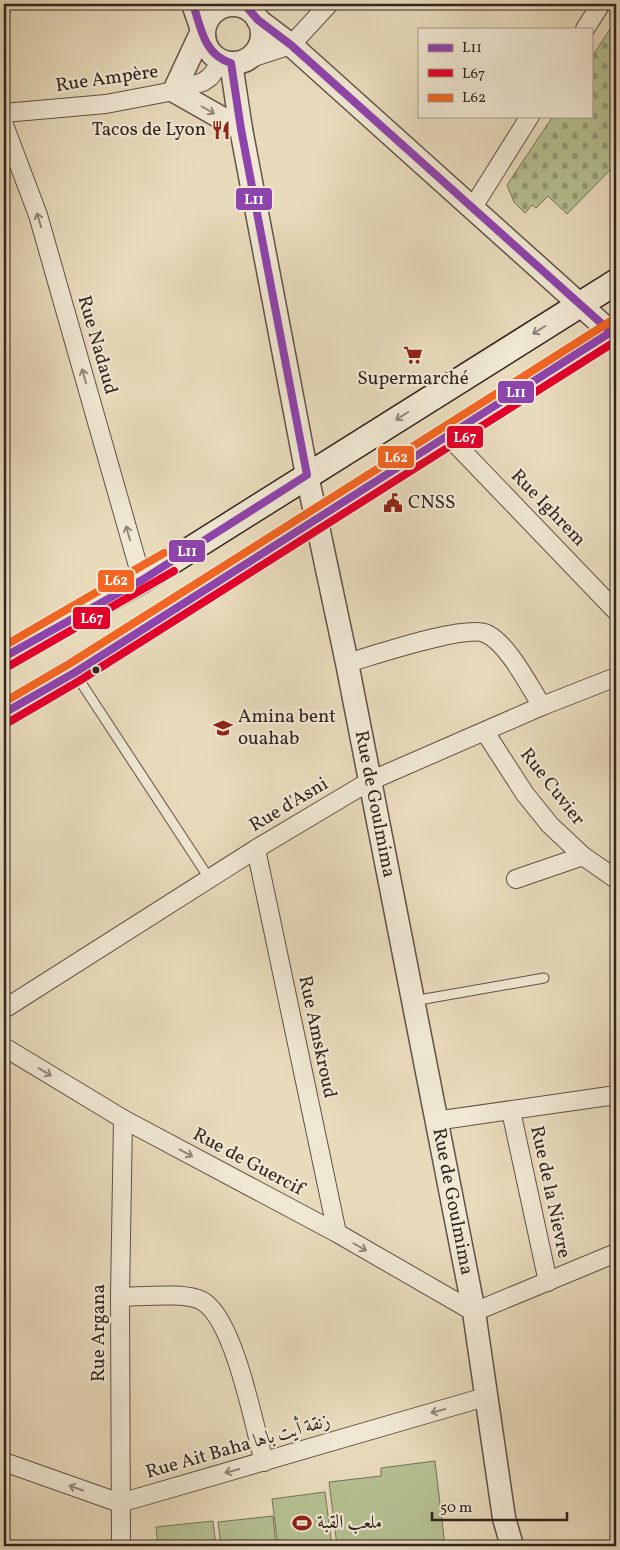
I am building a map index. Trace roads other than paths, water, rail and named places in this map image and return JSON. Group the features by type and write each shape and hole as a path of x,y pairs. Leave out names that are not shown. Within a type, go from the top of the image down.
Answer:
{"main road":[{"path":"4,657 142,580 616,282"},
{"path":"4,713 74,672 447,435 614,333"},
{"path":"4,638 28,643"}],"street":[{"name":"Rue de Goulmima","path":"193,4 219,54 241,129 316,520 347,663 474,1312 504,1518 512,1546"},
{"path":"291,45 329,4"},
{"path":"586,28 601,4"},
{"path":"219,54 209,18 224,6 234,5 251,12 291,45 614,333"},
{"path":"241,129 174,91 219,54 259,46 261,38 251,12"},
{"name":"Rue Ampère","path":"4,113 106,104 174,91 203,82 219,54 291,45"},
{"path":"472,207 529,118"},
{"name":"Rue Nadaud","path":"4,125 38,215 142,580"},
{"name":"Rue Ighrem","path":"447,435 616,611"},
{"path":"347,663 445,636 477,631 486,633 497,640 519,669 542,706"},
{"name":"Rue d'Asni","path":"4,1009 256,849 370,781 542,706 616,677"},
{"name":"Rue Cuvier","path":"485,732 525,794 550,825 583,856 616,878"},
{"name":"Rue Amskroud","path":"256,849 337,1233"},
{"path":"516,880 583,856"},
{"name":"Rue de Guercif","path":"4,1047 123,1119 337,1233 474,1312"},
{"path":"436,1121 616,1095"},
{"name":"Rue de la Nievre","path":"511,1110 548,1282"},
{"name":"Rue Argana","path":"121,1546 120,1297 123,1119"},
{"path":"474,1312 616,1253"},
{"path":"120,1297 184,1296 204,1302 217,1317 233,1347 264,1462"},
{"name":"Rue Ait Baha زنقة أيت باها","path":"120,1503 485,1397"},
{"path":"4,1462 120,1503"}],"lane":[{"path":"74,672 210,878"},
{"path":"413,1001 544,978"}],"place":[{"name":"Tacos de Lyon","path":"221,130"},
{"name":"Supermarché","path":"413,355"},
{"name":"CNSS","path":"393,503"},
{"name":"Amina bent ouahab","path":"223,728"},
{"name":"ملعب القبة","path":"302,1523"}]}
